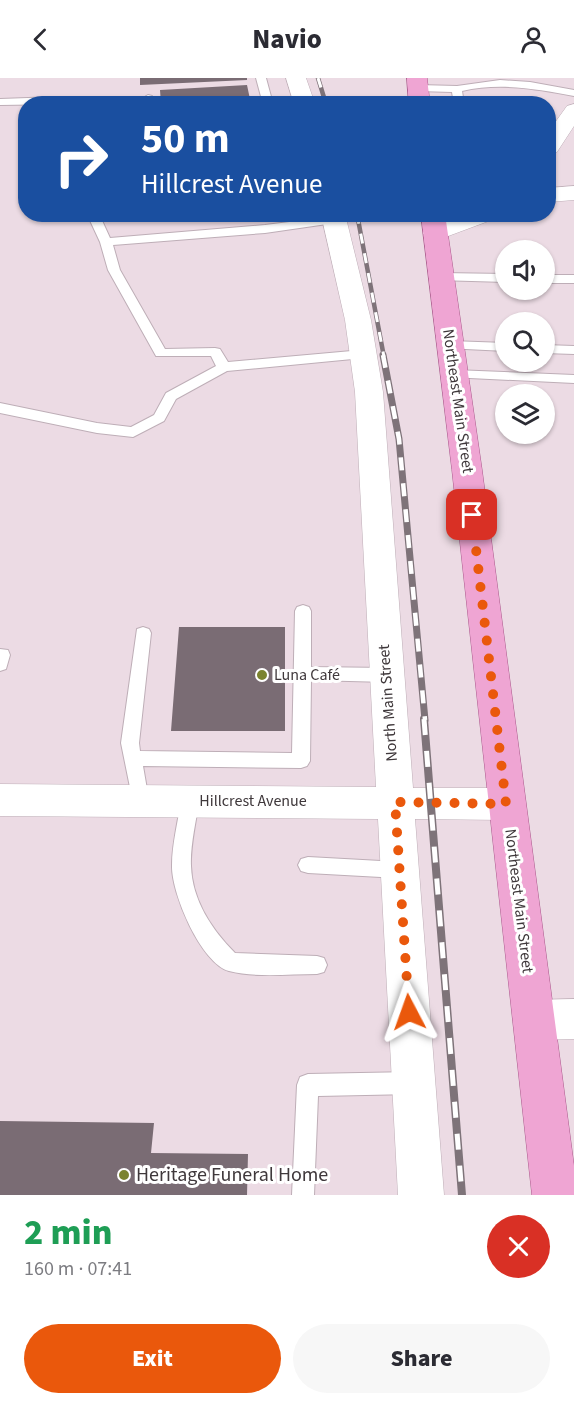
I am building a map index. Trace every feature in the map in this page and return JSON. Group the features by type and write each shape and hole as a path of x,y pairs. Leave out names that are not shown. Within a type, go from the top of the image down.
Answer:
{"main road":[{"name":"Northeast Main Street","path":"434,224 506,804 554,1019 555,1195"}],"street":[{"path":"296,78 302,96"},
{"path":"556,134 574,111"},
{"path":"556,194 574,193"},
{"name":"North Main Street","path":"335,222 369,392 421,1195"},
{"name":"Hillcrest Avenue","path":"0,800 506,804"}],"lane":[{"path":"261,78 266,96"},
{"path":"419,90 457,89 478,80 520,80 548,92 574,93"},
{"path":"457,89 458,96"},
{"path":"0,102 18,101"},
{"path":"97,222 106,242 114,270 161,353 215,352 224,367"},
{"path":"106,242 265,229 305,222"},
{"path":"441,277 495,278"},
{"path":"555,279 574,279"},
{"path":"452,359 495,349"},
{"path":"555,349 574,350"},
{"path":"0,408 97,428 133,432 159,418 171,396 224,367 363,354"},
{"path":"452,359 574,379"},
{"path":"133,758 302,761 303,611"},
{"path":"140,801 130,743 143,633"},
{"path":"302,673 387,675"},
{"path":"190,801 180,866 187,898 210,941 229,961 244,964 317,965"},
{"path":"308,865 399,870"},
{"path":"303,1195 308,1085 413,1083"}],"building":[{"path":"140,78 247,78 247,80 140,85"},
{"path":"247,85 249,96 160,96 160,90"},
{"path":"179,627 285,627 285,731 171,731"},
{"name":"Heritage Funeral Home","path":"0,1121 154,1123 151,1153 248,1154 247,1195 0,1195"}],"railway":[{"path":"318,78 324,96"},
{"path":"359,222 384,357"},
{"path":"383,355 399,439 425,720"},
{"path":"424,719 462,1195"}],"place":[{"name":"Luna Café","path":"262,675"},
{"name":"Heritage Funeral Home","path":"124,1175"}],"route":[{"path":"409,1012 395,802 506,804 472,515"}]}
